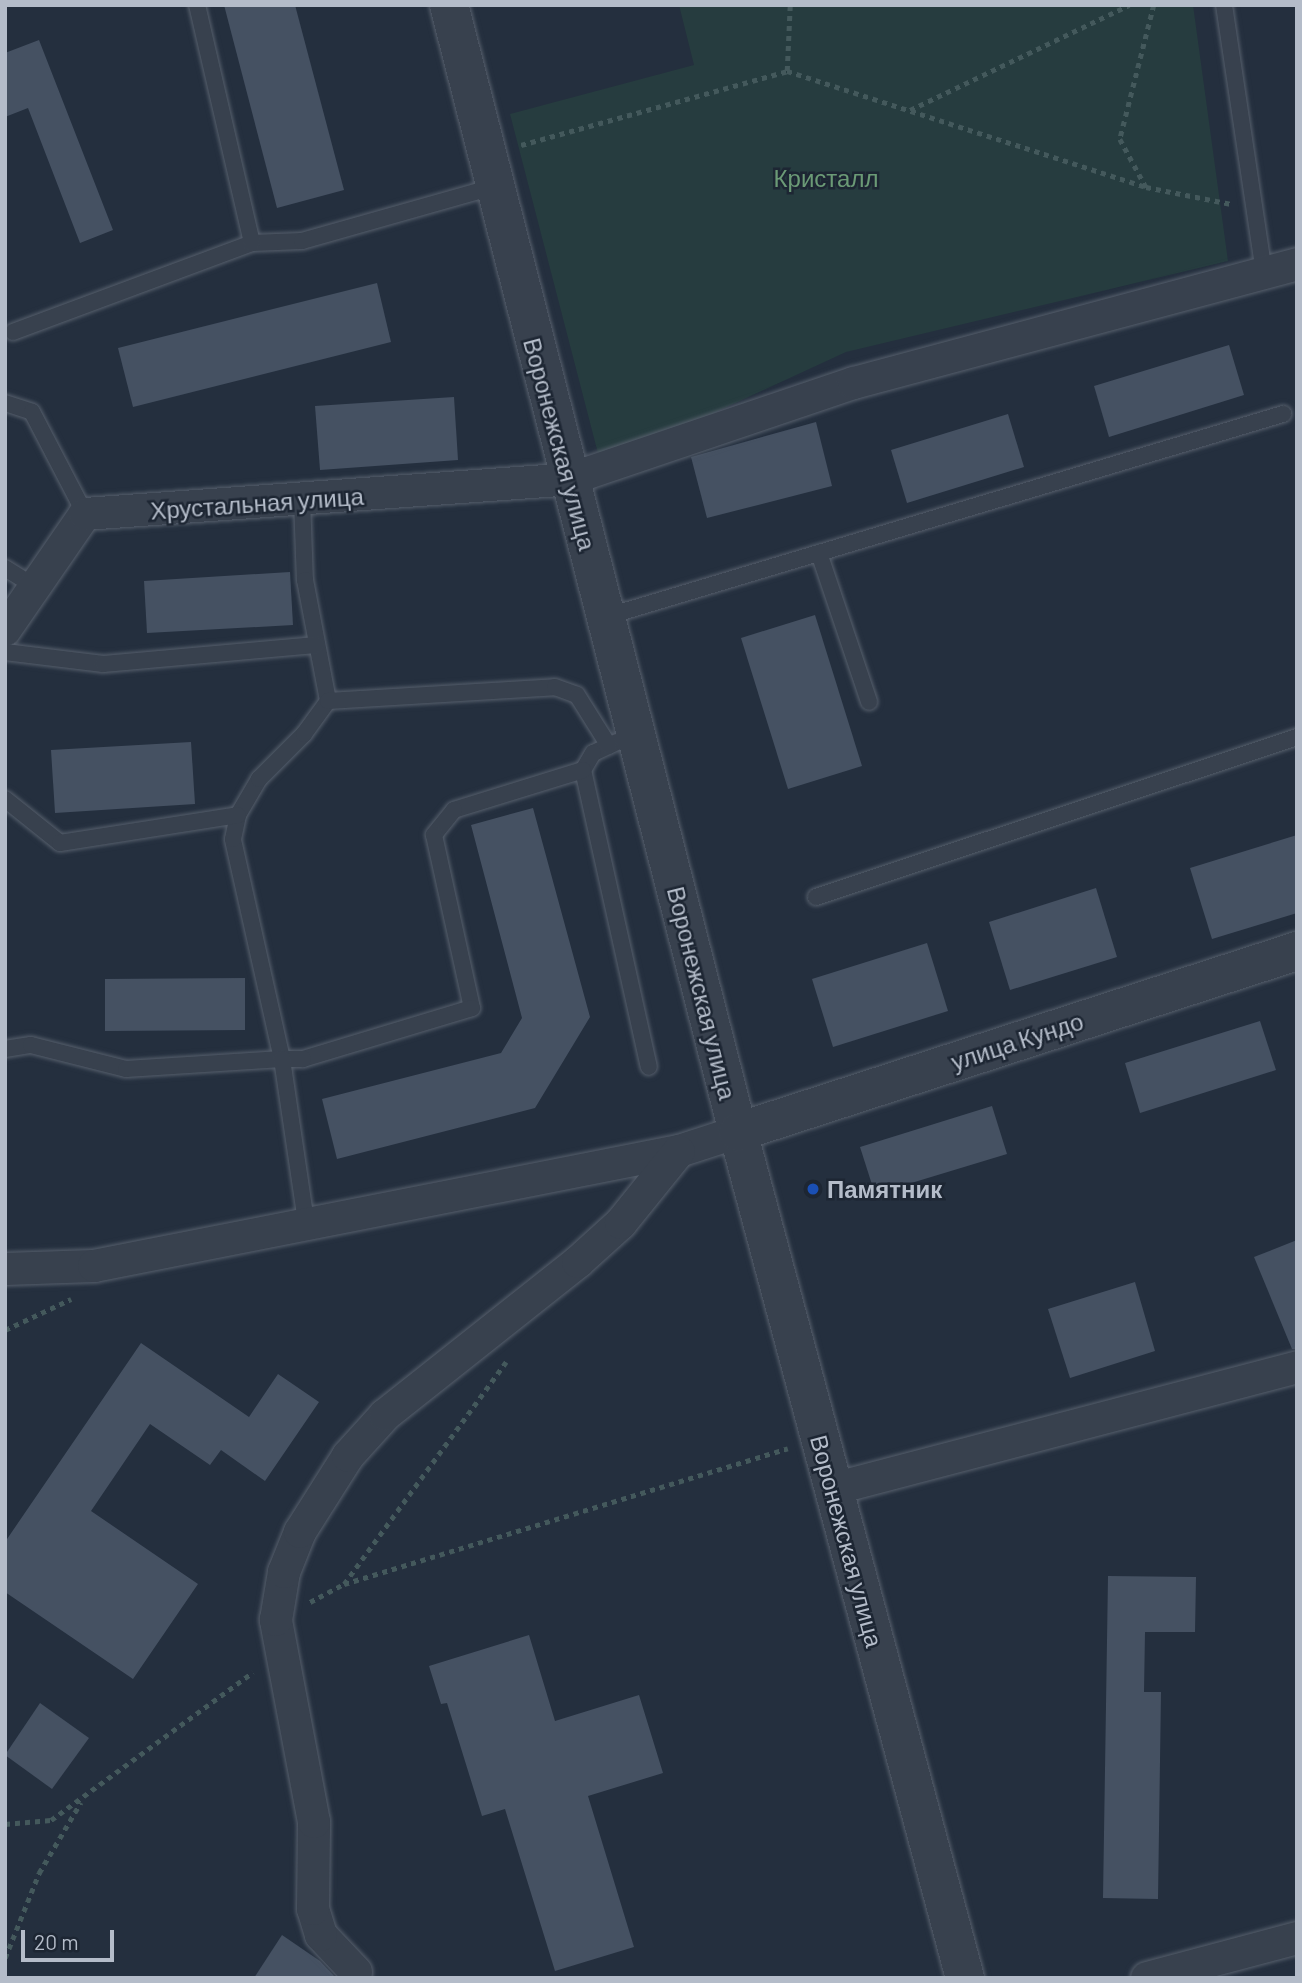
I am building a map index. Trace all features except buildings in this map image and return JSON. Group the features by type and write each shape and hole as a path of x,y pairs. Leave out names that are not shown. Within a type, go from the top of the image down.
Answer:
{"street":[{"name":"Воронежская улица","path":"449,5 489,171 605,617 622,740 738,1132 965,1978"},
{"name":"Хрустальная улица","path":"85,514 570,480 854,383 1297,264"},
{"path":"5,630 85,514"},
{"name":"улица Кундо","path":"738,1132 1297,951"},
{"path":"5,1269 94,1266 306,1221 679,1151 738,1132"},
{"path":"356,1972 321,1935 313,1909 314,1822 276,1620 284,1572 300,1532 348,1457 385,1415 536,1297 621,1223 679,1151"},
{"path":"833,1489 1297,1367"},
{"path":"1147,1978 1297,1938"}],"lane":[{"path":"197,5 252,243"},
{"path":"1224,5 1264,273"},
{"path":"13,332 252,243 302,241 489,171"},
{"path":"5,403 32,412 85,514"},
{"path":"605,617 1283,414"},
{"path":"302,500 305,580 328,701 304,734 259,779 238,816 233,838 282,1059 306,1221"},
{"path":"819,553 869,702"},
{"path":"5,568 35,587"},
{"path":"5,652 103,664 316,645"},
{"path":"5,1049 31,1045 126,1069 303,1059 472,1008 434,835 454,810 583,770 593,753 622,740 578,695 555,687 328,701"},
{"path":"816,897 1297,737"},
{"path":"583,770 649,1067"},
{"path":"5,799 60,843 238,816"}],"path":[{"path":"787,71 790,5"},
{"path":"910,110 1129,5"},
{"path":"1146,187 1120,139 1154,5"},
{"path":"489,171 787,71 1146,187 1254,209"},
{"path":"344,1584 513,1351"},
{"path":"276,1620 344,1584 793,1447 789,1435"},
{"path":"5,1824 51,1820 81,1801 280,1652"},
{"path":"5,1958 39,1873 81,1801"}],"green space":[{"name":"Кристалл","path":"679,5 1193,5 1228,261 846,352 601,465 510,114 694,65"}],"place":[{"name":"Памятник","path":"813,1189"}]}
